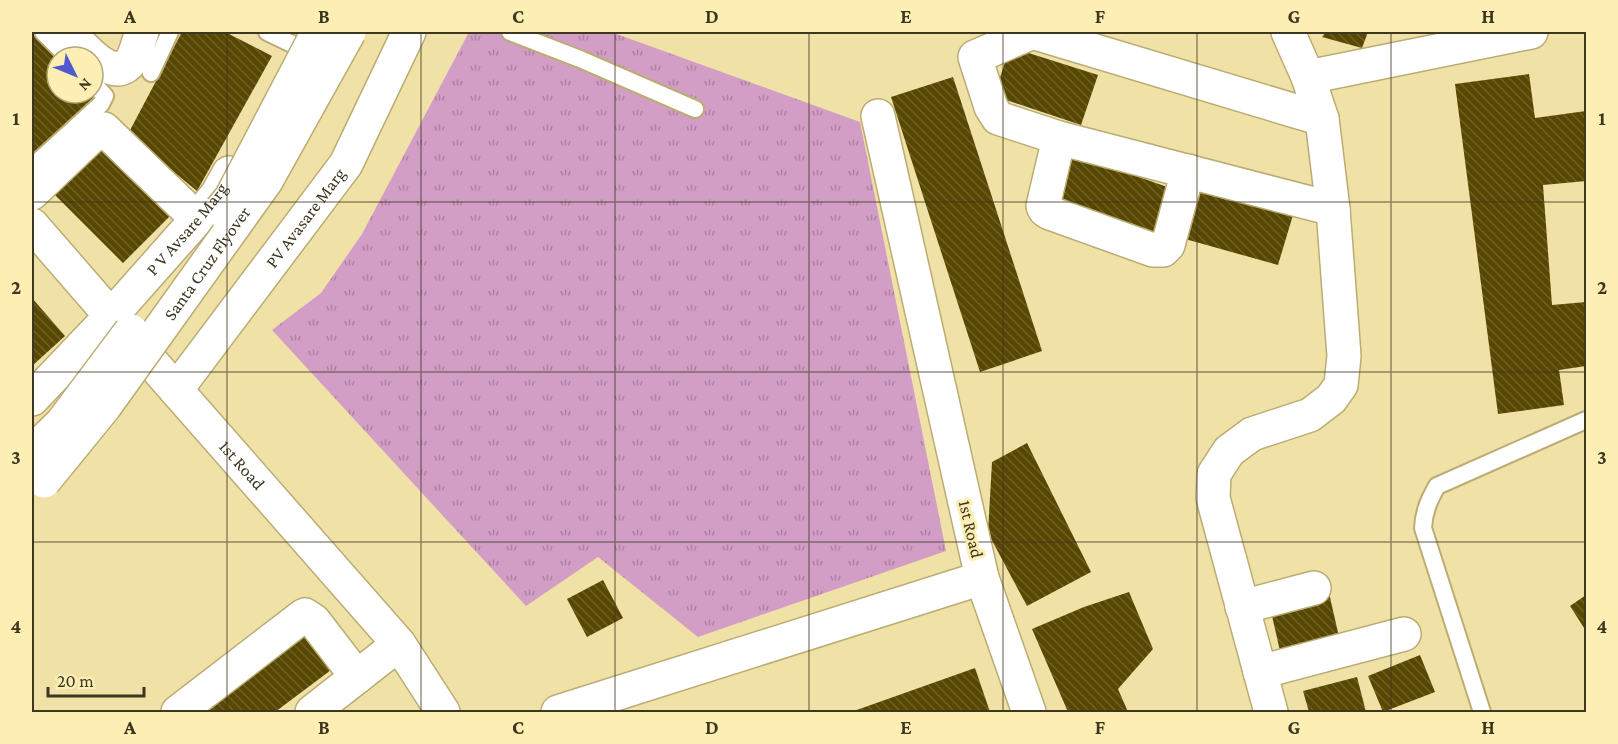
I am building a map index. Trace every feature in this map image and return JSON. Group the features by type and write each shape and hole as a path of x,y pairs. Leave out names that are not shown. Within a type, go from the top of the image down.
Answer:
{"street":[{"path":"68,32 99,62 106,67 117,69 126,66 132,59 142,32"},
{"name":"Santa Cruz Flyover","path":"44,481 105,406 266,182 349,32"},
{"name":"PV Avasare Marg","path":"176,390 346,164 409,32"},
{"path":"1322,119 1032,32 975,57 991,107 998,118 1059,138 1333,209"},
{"path":"1271,712 1213,498 1214,474 1229,451 1252,434 1310,415 1331,399 1341,384 1344,356 1333,209 1322,119 1308,77 1288,32"},
{"path":"1308,77 1531,32"},
{"path":"32,452 62,423 231,198 295,35"},
{"name":"P V Avsare Marg","path":"32,399 111,316 218,192 259,115 295,35"},
{"name":"1st Road","path":"558,712 982,578 878,116"},
{"path":"32,193 99,130 104,129 202,212"},
{"path":"1059,138 1043,206 1045,210 1154,250 1163,250 1168,246 1188,171"},
{"name":"1st Road","path":"35,237 111,316 399,644 444,712"},
{"path":"982,578 1029,712"},
{"path":"1242,606 1314,588"},
{"path":"178,712 305,615 314,621 357,677"},
{"path":"1260,672 1404,634"},
{"path":"315,712 399,644"}],"lane":[{"path":"43,32 56,45"},
{"path":"151,73 170,32"},
{"path":"510,32 580,59 695,109"},
{"path":"32,166 101,105"},
{"path":"155,162 202,212"},
{"path":"1482,712 1423,528 1424,513 1437,486 1587,420"}],"green space":[{"path":"469,32 611,32 860,122 946,551 698,637 598,557 526,606 272,330 321,293 362,234"}],"building":[{"path":"32,32 38,32 48,45 45,45 45,105 88,105 32,158"},
{"path":"182,32 225,32 272,56 197,191 128,134"},
{"path":"1326,32 1368,32 1362,48 1322,37"},
{"path":"1010,47 1098,75 1081,125 994,96"},
{"path":"1529,74 1535,118 1586,111 1586,181 1543,185 1552,305 1586,302 1586,366 1559,370 1564,405 1498,414 1455,84"},
{"path":"953,77 1042,351 980,372 891,97"},
{"path":"103,134 177,209 123,263 48,188"},
{"path":"1071,153 1170,188 1150,242 1052,207"},
{"path":"1193,187 1293,215 1278,265 1178,237"},
{"path":"32,298 65,336 32,366"},
{"path":"1027,443 1091,572 1027,606 988,533 992,462"},
{"path":"603,580 623,618 587,637 567,599"},
{"path":"1129,592 1153,649 1118,689 1128,712 1068,712 1032,629 1084,607"},
{"path":"1329,593 1339,637 1280,651 1270,607"},
{"path":"1586,595 1586,631 1570,606"},
{"path":"307,622 339,664 275,712 188,712"},
{"path":"1420,655 1435,692 1383,712 1368,676"},
{"path":"975,668 990,712 851,712"},
{"path":"1357,677 1366,712 1309,712 1303,691"}]}
